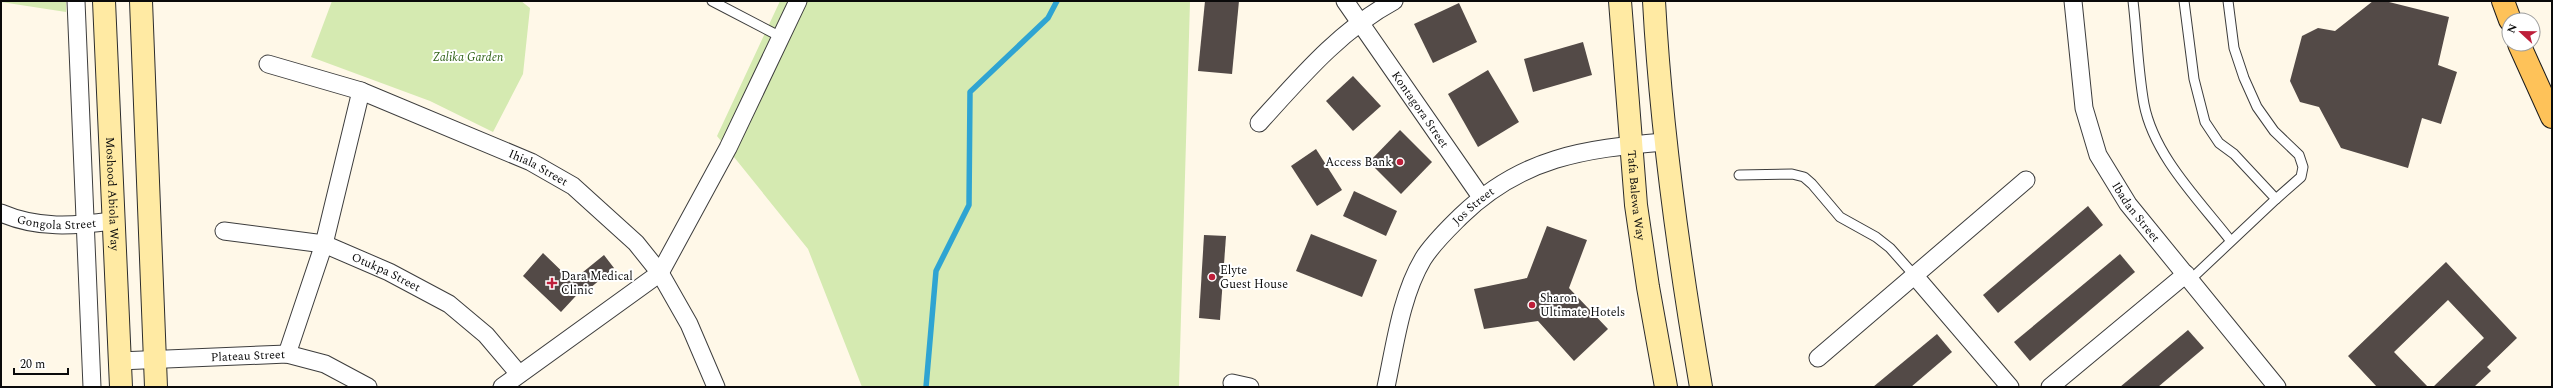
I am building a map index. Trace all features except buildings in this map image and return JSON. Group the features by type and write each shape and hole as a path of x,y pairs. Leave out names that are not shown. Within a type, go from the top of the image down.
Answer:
{"main road":[{"name":"Moshood Abiola Way","path":"104,1 120,387"},
{"path":"142,1 156,387"},
{"name":"Tafa Balewa Way","path":"1620,1 1630,145 1647,280 1666,387"},
{"path":"1654,1 1664,142 1682,276 1701,387"},
{"path":"2503,1 2507,12"},
{"path":"2523,52 2552,117"}],"street":[{"path":"76,1 92,387"},
{"path":"502,387 660,273 728,148 798,1"},
{"name":"Kontagora Street","path":"1345,1 1481,197"},
{"path":"1259,123 1301,76 1361,22 1394,1"},
{"name":"Ibadan Street","path":"2073,1 2084,108 2098,156 2128,204 2277,387"},
{"name":"Ihiala Street","path":"268,64 361,91 531,162 573,186 636,243 660,273 689,324 716,387"},
{"path":"287,354 324,244 361,91"},
{"name":"Jos Street","path":"1386,387 1409,291 1423,259 1446,231 1481,197 1519,172 1564,156 1630,145 1664,142"},
{"path":"1818,358 2026,180"},
{"name":"Gongola Street","path":"1,213 47,225 85,225 112,221"},
{"name":"Otukpa Street","path":"224,230 324,244 389,272 450,304 486,335 519,374"},
{"path":"1914,275 2010,387"},
{"path":"2050,387 2188,277"},
{"name":"Plateau Street","path":"120,361 287,354 325,364 368,387"},
{"path":"1232,383 1250,387"}],"lane":[{"path":"712,1 781,37"},
{"path":"2134,1 2145,106 2157,139 2174,168 2230,240"},
{"path":"2184,1 2194,79 2205,122 2219,144 2234,154 2276,199"},
{"path":"2188,277 2301,177 2302,167 2299,155 2274,131 2262,113 2244,78 2234,48 2228,1"},
{"path":"1739,175 1792,174 1804,177 1812,184 1840,217 1876,237 1890,248 1914,275"}],"green space":[{"path":"66,1 66,12 1,2"},
{"name":"Zalika Garden","path":"332,1 521,1 530,8 523,74 493,132 430,101 311,57"},
{"path":"780,1 1190,1 1179,387 862,387 808,249 717,136"}],"waterway":[{"path":"926,387 936,271 969,205 970,92 1048,18 1057,1"}],"place":[{"name":"Access Bank","path":"1400,162"},
{"name":"Elyte Guest House","path":"1212,277"},
{"name":"Dara Medical Clinic","path":"552,283"},
{"name":"Sharon Ultimate Hotels","path":"1532,305"}]}
